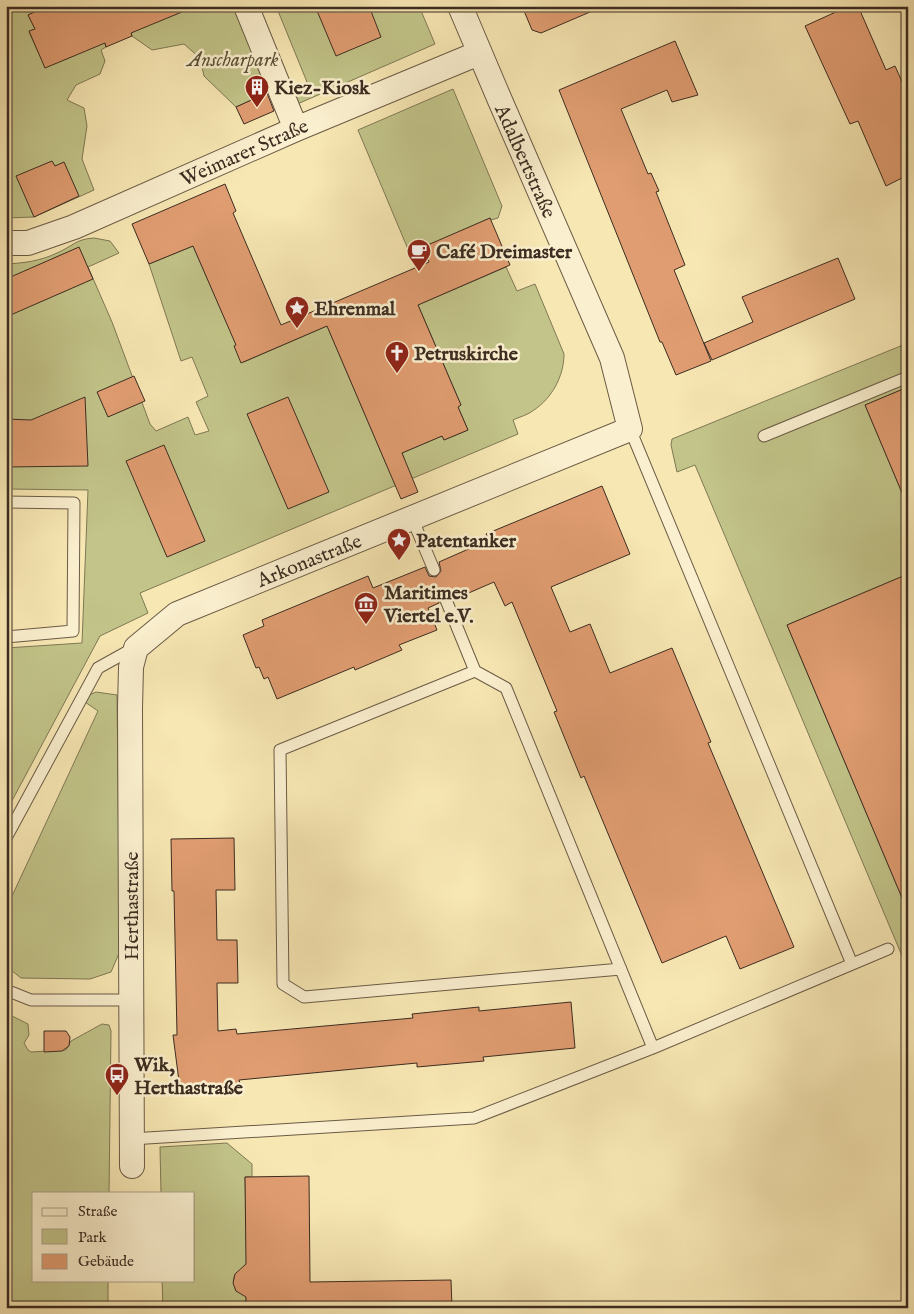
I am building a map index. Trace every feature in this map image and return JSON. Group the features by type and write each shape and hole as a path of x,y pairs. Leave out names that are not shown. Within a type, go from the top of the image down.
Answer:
{"street":[{"path":"246,6 296,129"},
{"name":"Adalbertstraße","path":"460,6 612,358 630,429"},
{"name":"Weimarer Straße","path":"6,243 28,242 74,227 296,129 479,53"},
{"name":"Arkonastraße","path":"136,648 177,614 630,429"},
{"name":"Herthastraße","path":"132,1166 130,667 136,648"}],"lane":[{"path":"764,436 908,377"},
{"path":"630,429 852,964"},
{"path":"6,502 74,502 73,631 6,637"},
{"path":"412,518 434,570"},
{"path":"446,600 474,671 506,688 652,1048"},
{"path":"6,838 98,668 136,648"},
{"path":"474,671 280,750 283,984 304,996 621,969"},
{"path":"131,1138 474,1118 652,1048 888,950"},
{"path":"6,990 31,1000 132,1000"}],"green space":[{"path":"6,6 43,6 43,8 28,15 35,29 29,32 45,67 71,57 103,38 106,47 101,50 105,61 100,74 76,85 67,100 84,108 87,126 82,159 94,190 34,217 6,218"},
{"name":"Anscharpark","path":"191,6 246,6 280,87 236,107 204,76 200,58 184,44 152,50 132,36 129,29"},
{"path":"276,6 419,6 435,44 295,105 288,90 307,82"},
{"path":"453,89 502,206 498,218 491,220 490,218 410,254 358,130"},
{"path":"94,238 110,241 119,253 88,267 112,322 150,424 156,431 188,417 195,435 209,431 196,402 208,396 192,357 181,361 149,264 193,246 244,362 327,326 387,466 404,458 402,453 442,436 444,440 468,430 458,407 461,405 418,305 506,267 517,291 535,284 564,354 562,370 556,386 546,399 532,412 513,420 518,434 140,593 148,613 100,636 6,812 6,648 82,643 88,490 6,489 6,264 45,258 79,241"},
{"path":"908,343 908,387 865,405 908,507 908,574 787,625 908,912 908,970 695,465 677,472 671,445 672,439"},
{"path":"96,692 117,695 120,951 111,972 90,979 21,978 6,966 6,909 98,711 85,702 89,695"},
{"path":"6,1013 28,1024 29,1035 24,1043 31,1052 66,1050 71,1041 102,1024 109,1025 111,1031 109,1192 32,1192 32,1282 108,1282 108,1308 6,1308"},
{"path":"227,1143 252,1164 252,1177 245,1177 247,1269 234,1276 236,1291 246,1295 246,1308 163,1308 162,1282 195,1282 195,1192 161,1192 160,1147"}],"building":[{"path":"47,6 194,7 131,33 132,36 106,47 105,43 45,68 29,31 35,29 28,15"},
{"path":"315,6 369,6 381,37 336,56"},
{"path":"522,6 604,6 541,33 532,30"},
{"path":"849,6 858,6 886,70 895,66 908,95 908,175 886,186 858,121 850,124 805,26"},
{"path":"675,41 698,95 672,102 667,90 621,109 648,174 651,173 659,191 656,192 685,265 674,270 711,361 676,375 662,342 660,342 559,90"},
{"name":"Kiez-Kiosk","path":"267,93 274,111 244,124 236,107"},
{"path":"52,161 55,166 64,162 79,196 34,217 16,176"},
{"path":"225,184 236,211 233,213 281,325 429,262 423,247 490,218 510,265 418,305 461,405 458,407 468,430 444,440 442,436 402,453 418,492 401,499 327,326 241,363 234,346 236,345 193,246 149,264 132,224"},
{"path":"79,247 93,279 6,317 6,279"},
{"path":"838,258 855,299 712,360 704,343 753,322 742,297"},
{"path":"134,376 145,401 108,417 97,392"},
{"path":"908,387 908,507 865,405"},
{"path":"85,397 88,466 6,467 6,419 31,420"},
{"path":"288,397 329,492 288,509 247,414"},
{"path":"164,445 205,541 167,557 126,461"},
{"path":"602,486 630,554 551,587 570,632 590,624 610,673 672,648 711,742 708,743 794,947 740,969 726,936 662,963 584,776 581,778 554,712 557,711 512,602 505,606 494,582 464,595 463,593 453,597 443,593 439,603 428,608 437,630 399,645 402,650 355,670 354,667 277,699 268,677 264,679 259,667 256,668 243,635 264,626 262,620 368,576 373,588 425,567 429,576 436,577 441,571 439,562 489,540 486,534"},
{"path":"908,574 908,912 787,625"},
{"path":"234,838 235,890 216,890 217,940 237,940 238,983 217,983 218,1031 236,1029 237,1034 413,1018 412,1014 479,1007 479,1011 571,1002 575,1048 483,1057 484,1061 417,1067 417,1063 239,1080 240,1083 180,1089 173,1035 177,1035 171,839"},
{"path":"44,1031 66,1031 70,1037 69,1046 62,1051 44,1052"},
{"path":"309,1176 310,1282 451,1280 452,1308 246,1308 246,1297 236,1291 233,1283 235,1274 246,1264 245,1177"}],"place":[{"name":"Kiez-Kiosk","path":"257,108"},
{"name":"Café Dreimaster","path":"419,272"},
{"name":"Ehrenmal","path":"297,329"},
{"name":"Petruskirche","path":"397,374"},
{"name":"Patentanker","path":"399,561"},
{"name":"Maritimes Viertel e.V.","path":"366,625"},
{"name":"Wik, Herthastraße","path":"117,1096"}]}
